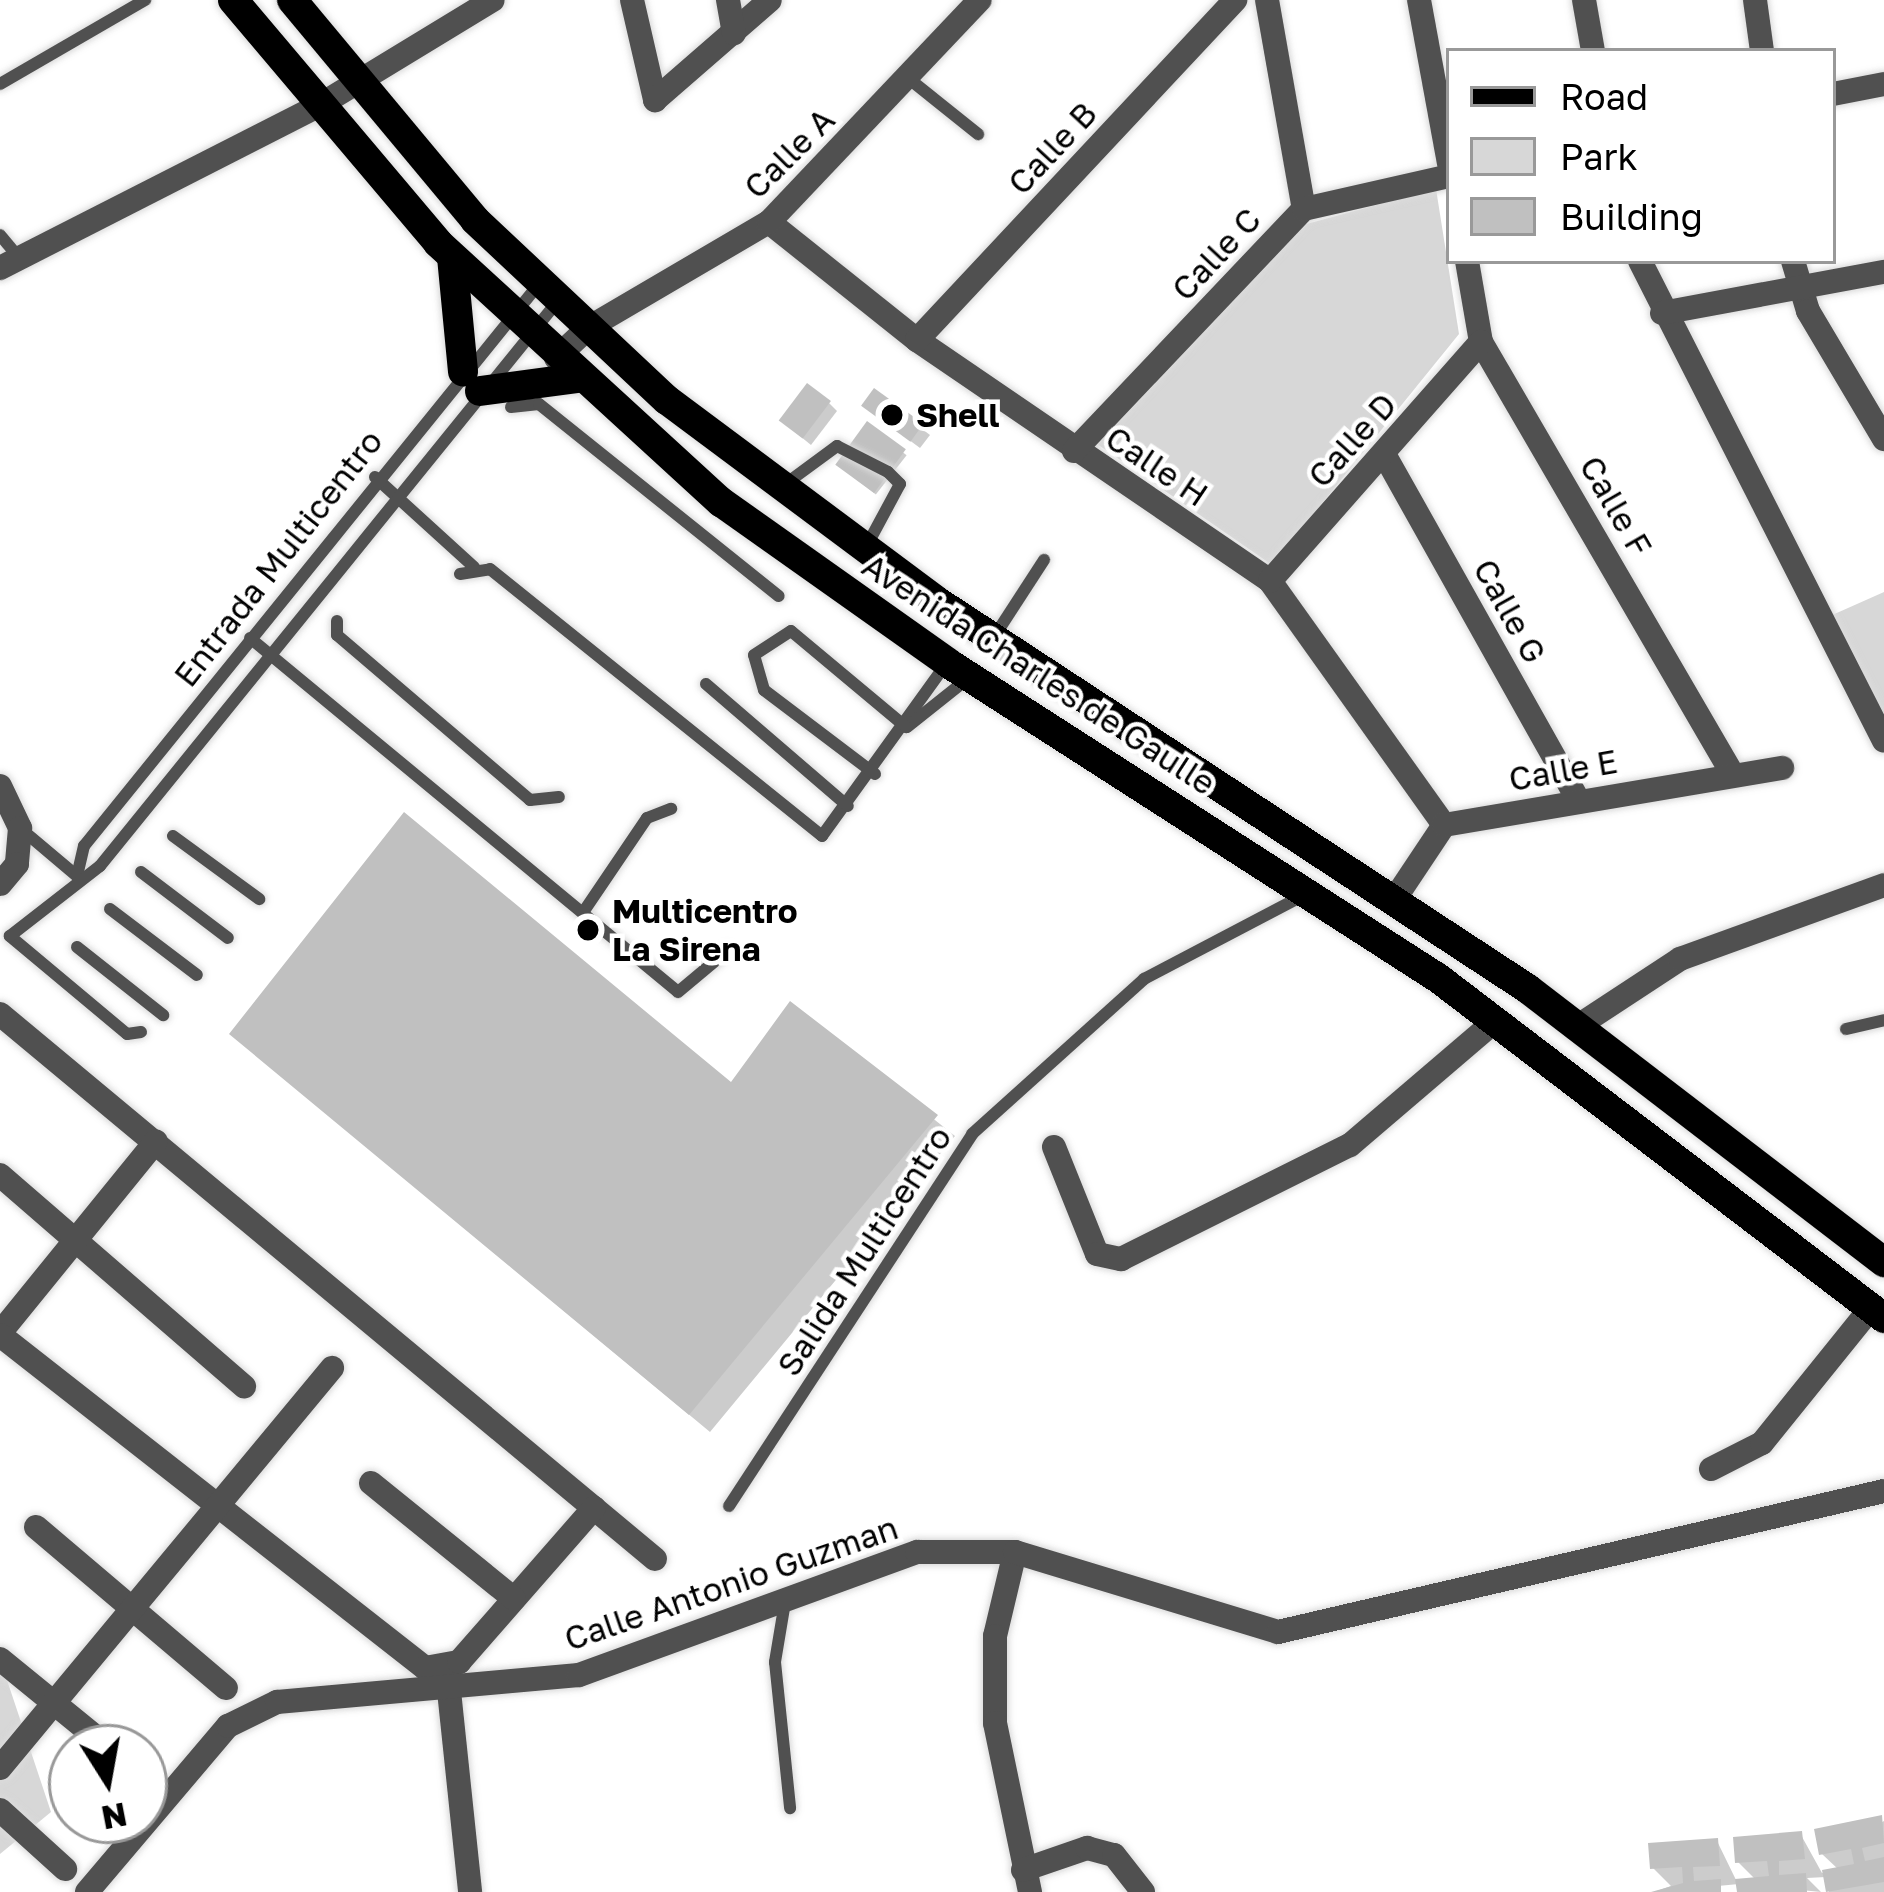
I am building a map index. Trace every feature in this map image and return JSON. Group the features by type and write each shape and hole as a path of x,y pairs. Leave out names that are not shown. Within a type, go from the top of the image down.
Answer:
{"main road":[{"name":"Avenida Charles de Gaulle","path":"233,0 452,257 519,325 721,502 958,670 1347,917 1495,1021 1877,1314"},
{"name":"Avenida Charles de Gaulle","path":"292,0 548,292 780,489 993,638 1394,901 1575,1028 1884,1262"},
{"path":"452,257 472,381 567,368"},
{"path":"1270,867 1293,863 1326,882 1329,859"},
{"path":"1347,917 1339,897 1349,889 1394,901"}],"street":[{"path":"10,264 320,105 358,76 494,0"},
{"path":"632,0 655,100 770,0"},
{"path":"728,0 734,34"},
{"name":"Calle A","path":"567,368 588,328 770,222 980,0"},
{"name":"Calle B","path":"917,340 1235,0"},
{"path":"1268,0 1304,209"},
{"path":"1419,0 1446,147"},
{"path":"1584,0 1592,48"},
{"path":"1755,0 1762,48"},
{"path":"1836,93 1884,85"},
{"name":"Calle C","path":"1074,451 1304,209 1446,177"},
{"name":"Calle H","path":"770,222 917,340 1270,581 1444,825"},
{"name":"Calle F","path":"1468,264 1481,342 1733,775"},
{"path":"1641,264 1662,314 1884,741"},
{"path":"1793,264 1798,289 1881,428"},
{"path":"1662,314 1884,272"},
{"name":"Calle D","path":"1270,581 1481,342"},
{"name":"Calle G","path":"1384,454 1578,799"},
{"name":"Calle E","path":"1444,825 1782,768"},
{"path":"0,786 20,828 17,864 0,884"},
{"path":"1394,901 1444,825"},
{"path":"1575,1028 1680,959 1884,885"},
{"path":"0,1014 656,1559"},
{"path":"1054,1147 1097,1254 1121,1259 1349,1145 1495,1021"},
{"path":"156,1141 0,1334 425,1668 459,1662 594,1508"},
{"path":"0,1175 244,1386"},
{"path":"1711,1469 1762,1443 1877,1314"},
{"path":"0,1768 332,1368"},
{"path":"371,1483 514,1600"},
{"name":"Calle Antonio Guzman","path":"87,1892 228,1726 277,1702 449,1691 579,1675 917,1552 1015,1552 1278,1632 1884,1491"},
{"path":"35,1527 226,1688"},
{"path":"1015,1552 995,1636 995,1723 1027,1881 1087,1848 1114,1855 1143,1892"},
{"path":"0,1659 78,1724"},
{"path":"449,1691 470,1892"},
{"path":"0,1810 65,1869"}],"lane":[{"path":"0,84 146,0"},
{"path":"908,78 978,134"},
{"path":"0,235 10,264"},
{"name":"Entrada Multicentro","path":"77,876 84,846 375,477 472,381 548,292"},
{"name":"Entrada Multicentro","path":"141,1033 127,1034 11,947 10,936 77,876 100,866 394,495 472,381 548,292"},
{"path":"511,407 538,404 778,596"},
{"path":"780,489 837,446 888,472 900,484 865,550"},
{"path":"375,477 474,566 822,836 875,774 906,727 958,670"},
{"path":"993,638 1044,560"},
{"path":"460,574 474,566"},
{"path":"337,620 338,635 530,800 559,796"},
{"path":"875,774 764,690 754,655 791,631 906,727"},
{"path":"250,638 679,992 728,951"},
{"path":"906,727 958,670"},
{"path":"706,684 848,806"},
{"path":"584,911 647,818 671,809"},
{"path":"20,828 77,876"},
{"path":"173,836 259,898"},
{"path":"142,872 228,938"},
{"name":"Salida Multicentro","path":"729,1506 972,1134 1144,979 1309,893"},
{"path":"110,909 197,975"},
{"path":"77,946 163,1015"},
{"path":"1846,1029 1884,1020"},
{"path":"784,1602 775,1662 790,1808"}],"green space":[{"path":"1436,189 1459,334 1272,565 1097,444 1299,226"},
{"path":"1884,592 1884,729 1830,616"},
{"path":"0,1659 48,1814 0,1854"}],"building":[{"name":"Shell","path":"807,383 831,401 803,439 779,421"},
{"name":"Shell","path":"874,388 923,424 910,442 861,406"},
{"path":"867,421 906,449 874,493 835,465"},
{"path":"404,812 731,1082 790,1001 938,1115 689,1415 229,1034"},
{"path":"1882,1815 1884,1843 1862,1848 1865,1861 1884,1857 1884,1882 1826,1892 1822,1870 1854,1864 1851,1849 1819,1855 1814,1829"},
{"path":"1802,1831 1805,1859 1779,1861 1779,1875 1806,1873 1807,1892 1737,1892 1735,1879 1769,1876 1767,1861 1735,1863 1733,1837"},
{"path":"1718,1838 1720,1866 1693,1867 1694,1881 1721,1879 1721,1892 1651,1892 1683,1883 1682,1867 1650,1869 1648,1843"}],"place":[{"name":"Shell","path":"892,415"},
{"name":"Multicentro La Sirena","path":"588,930"}]}
